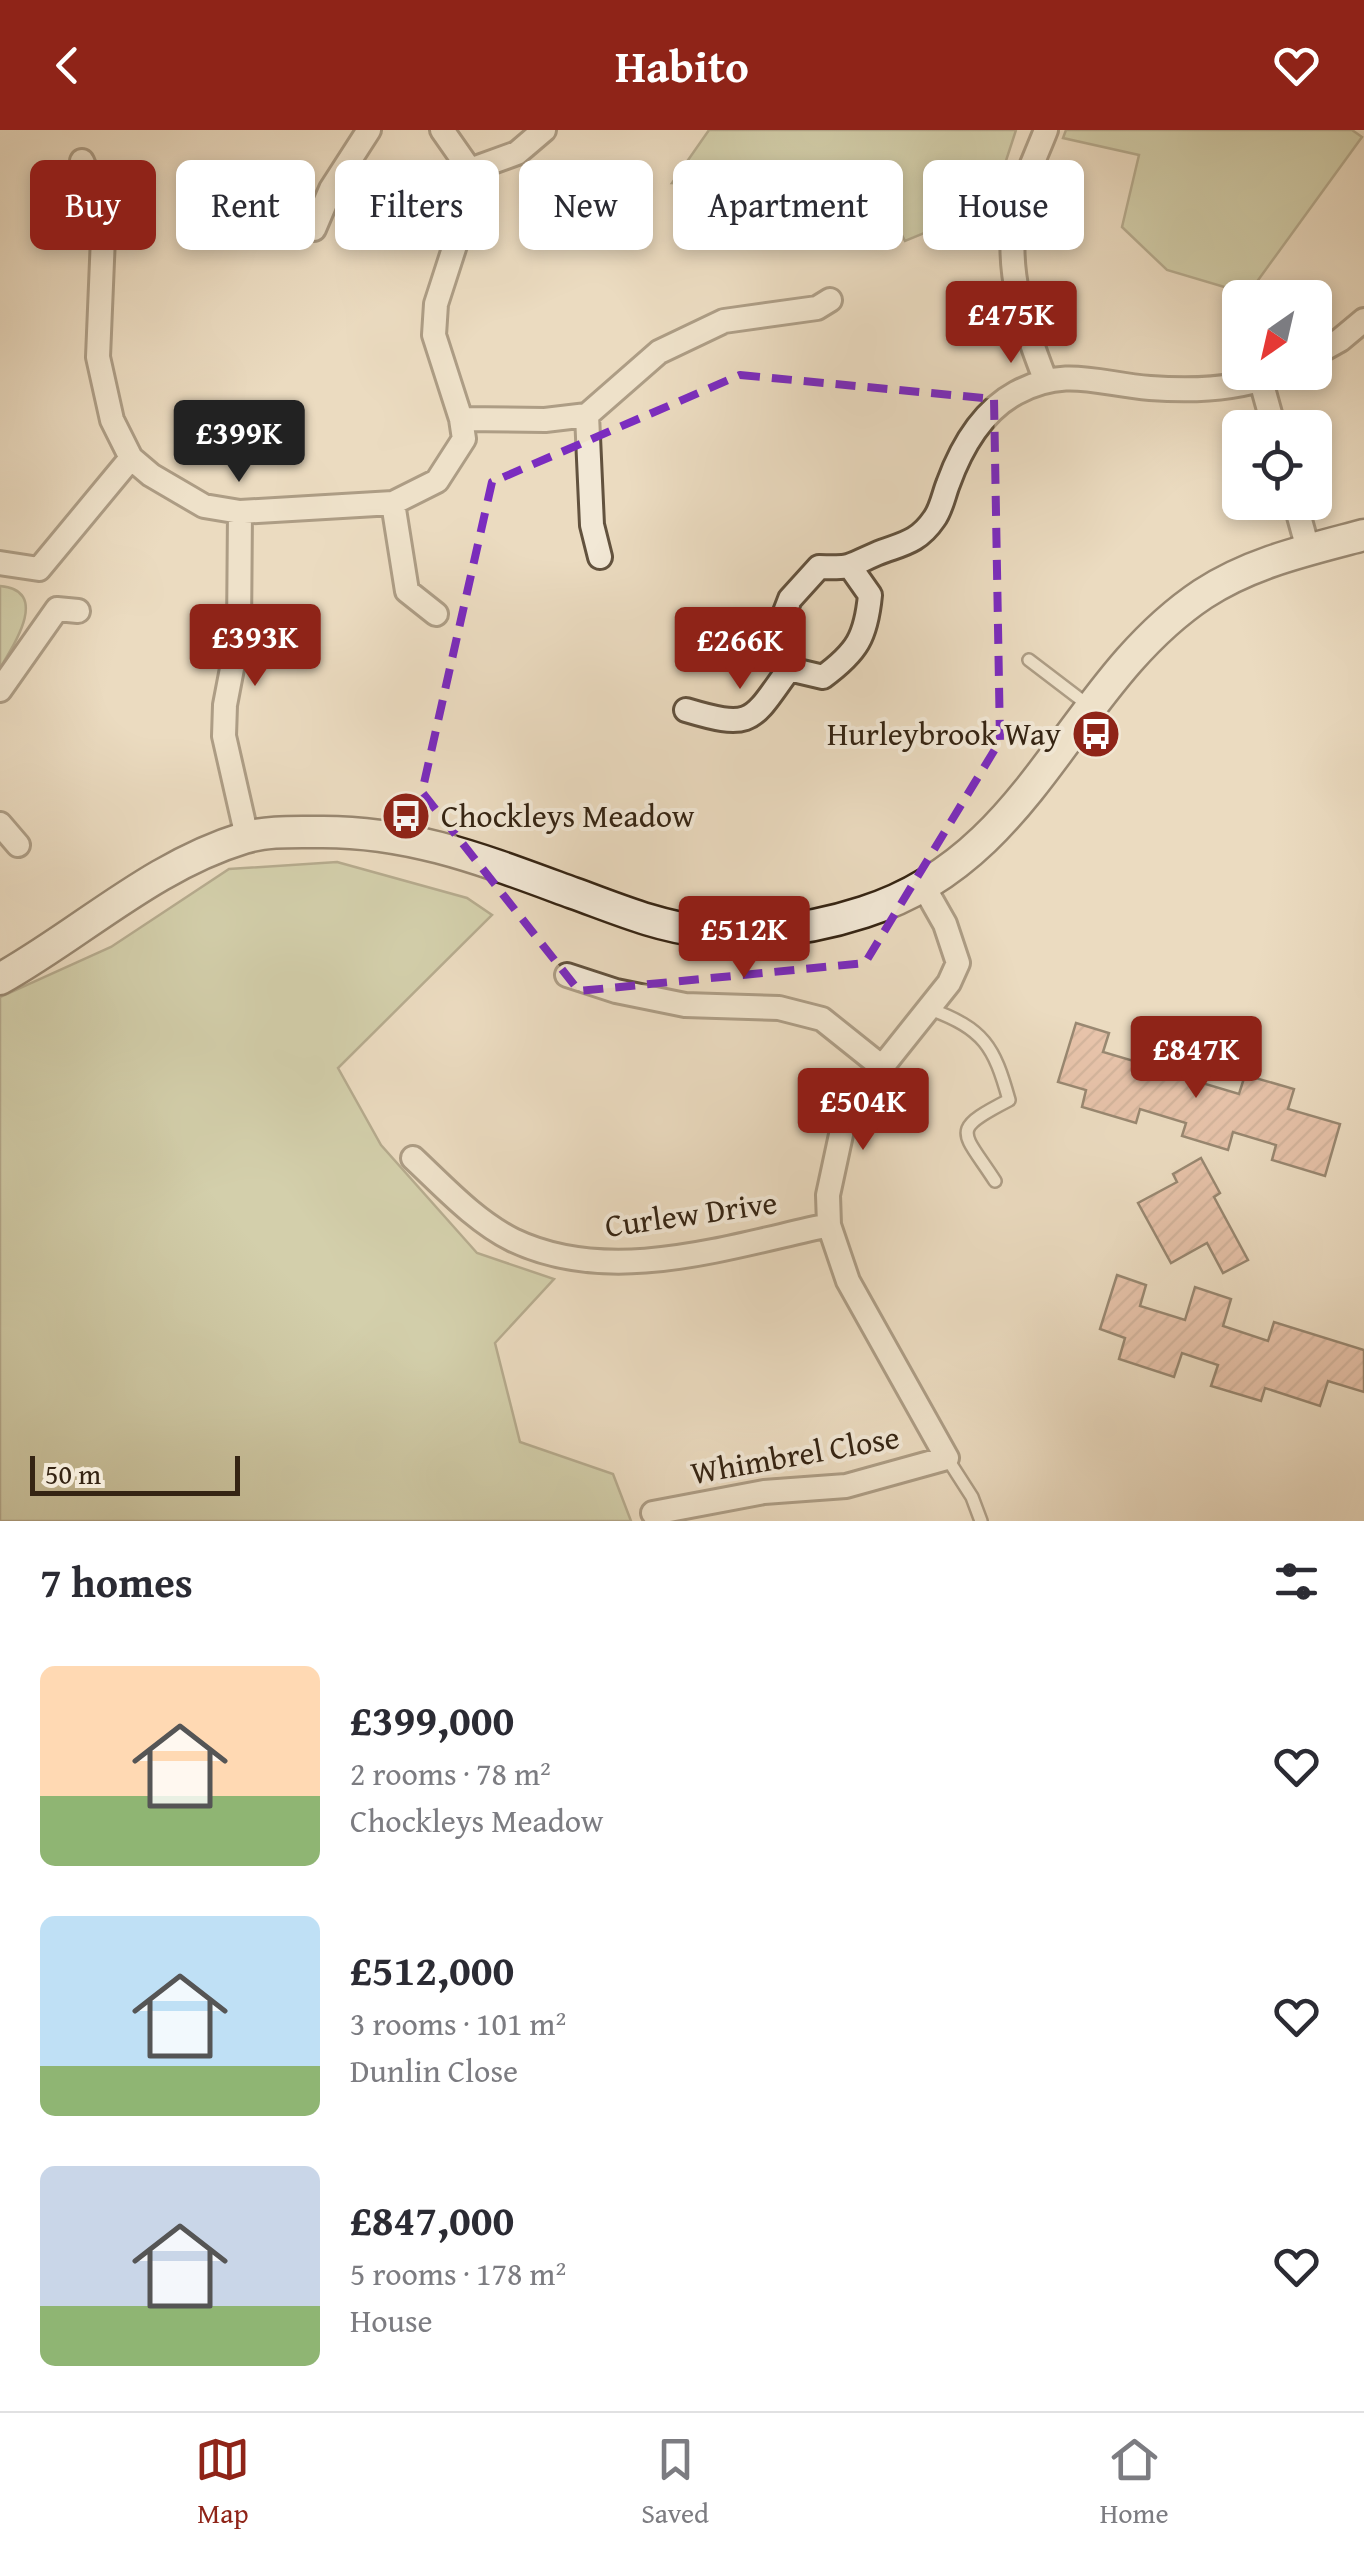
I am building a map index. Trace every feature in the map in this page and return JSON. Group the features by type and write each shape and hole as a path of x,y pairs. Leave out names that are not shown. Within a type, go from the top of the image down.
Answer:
{"street":[{"path":"315,227 331,189 369,130"},
{"path":"442,130 463,160"},
{"path":"499,161 518,153 544,130"},
{"path":"1045,380 1020,315 1013,264 1016,212 1046,130"},
{"path":"102,250 98,356 112,420 131,458 150,476 204,506 240,512 394,503 437,481 464,438 434,335 436,304 453,250"},
{"path":"461,418 544,420 587,415 659,352 724,321 817,308 830,300"},
{"path":"1332,344 1364,320"},
{"path":"789,669 776,638 790,599 819,566 851,568 878,553 905,546 935,518 960,452 990,412 1016,394 1045,380 1081,377 1150,388 1222,387"},
{"path":"587,415 592,525 600,557"},
{"path":"39,570 131,458"},
{"path":"394,503 407,591 436,614"},
{"path":"240,512 239,632 225,705 224,736 248,836"},
{"path":"1300,520 1308,549"},
{"path":"0,979 58,945 129,893 190,859 248,836 342,831 431,843 635,917 699,931 760,932 820,925 867,912 924,887 958,863 1009,814 1056,759 1091,708 1158,631 1201,596 1252,566 1364,534"},
{"path":"0,563 39,570 67,610 0,690"},
{"path":"789,669 823,678 849,658 867,628 870,595 851,568"},
{"path":"686,710 728,723 755,716 789,669"},
{"path":"0,824 18,845"},
{"path":"924,887 945,924 958,963 949,983 882,1067 842,1130 828,1195 829,1224 848,1281 947,1458"},
{"path":"566,975 685,1006 779,1008 822,1019 882,1067"},
{"name":"Curlew Drive","path":"412,1158 476,1216 512,1240 586,1260 620,1261 698,1252 829,1224"},
{"name":"Whimbrel Close","path":"653,1513 764,1492 846,1486 947,1458"}],"lane":[{"path":"1029,660 1091,708"},
{"path":"930,1008 960,1020 984,1039 1000,1067 1009,1100 972,1119 966,1127 966,1137 995,1182"},
{"path":"947,1458 972,1497 981,1521"}],"highlighted area":[{"path":"740,375 994,399 1000,741 865,963 579,991 422,792 492,482"}],"green space":[{"path":"709,130 1016,130 1006,160 923,160 923,234 905,241 903,160 688,160"},
{"path":"1066,130 1352,130 1362,137 1258,280 1222,280 1222,286 1167,270 1122,227 1139,155 1063,138"},
{"path":"0,586 15,590 26,608 19,634 0,668"},
{"path":"337,862 467,898 492,915 338,1068 381,1145 477,1253 554,1279 495,1343 520,1442 613,1474 631,1521 0,1521 0,997 111,947 229,869"}],"building":[{"path":"1076,1023 1109,1033 1103,1052 1157,1068 1163,1049 1208,1062 1202,1083 1239,1094 1245,1075 1294,1089 1288,1109 1340,1124 1325,1176 1272,1160 1276,1145 1233,1132 1228,1150 1182,1136 1186,1123 1140,1109 1136,1123 1082,1107 1086,1090 1058,1082"},
{"path":"1201,1158 1220,1193 1214,1197 1248,1260 1223,1273 1207,1243 1171,1263 1138,1203 1177,1182 1173,1174"},
{"path":"1117,1275 1146,1285 1140,1306 1185,1320 1195,1287 1231,1299 1223,1326 1268,1341 1274,1322 1364,1350 1364,1392 1328,1381 1320,1406 1265,1388 1261,1401 1211,1386 1218,1365 1182,1353 1174,1377 1119,1359 1125,1338 1100,1329"}],"place":[{"name":"Hurleybrook Way","path":"1096,734"},
{"name":"Chockleys Meadow","path":"406,816"}]}
